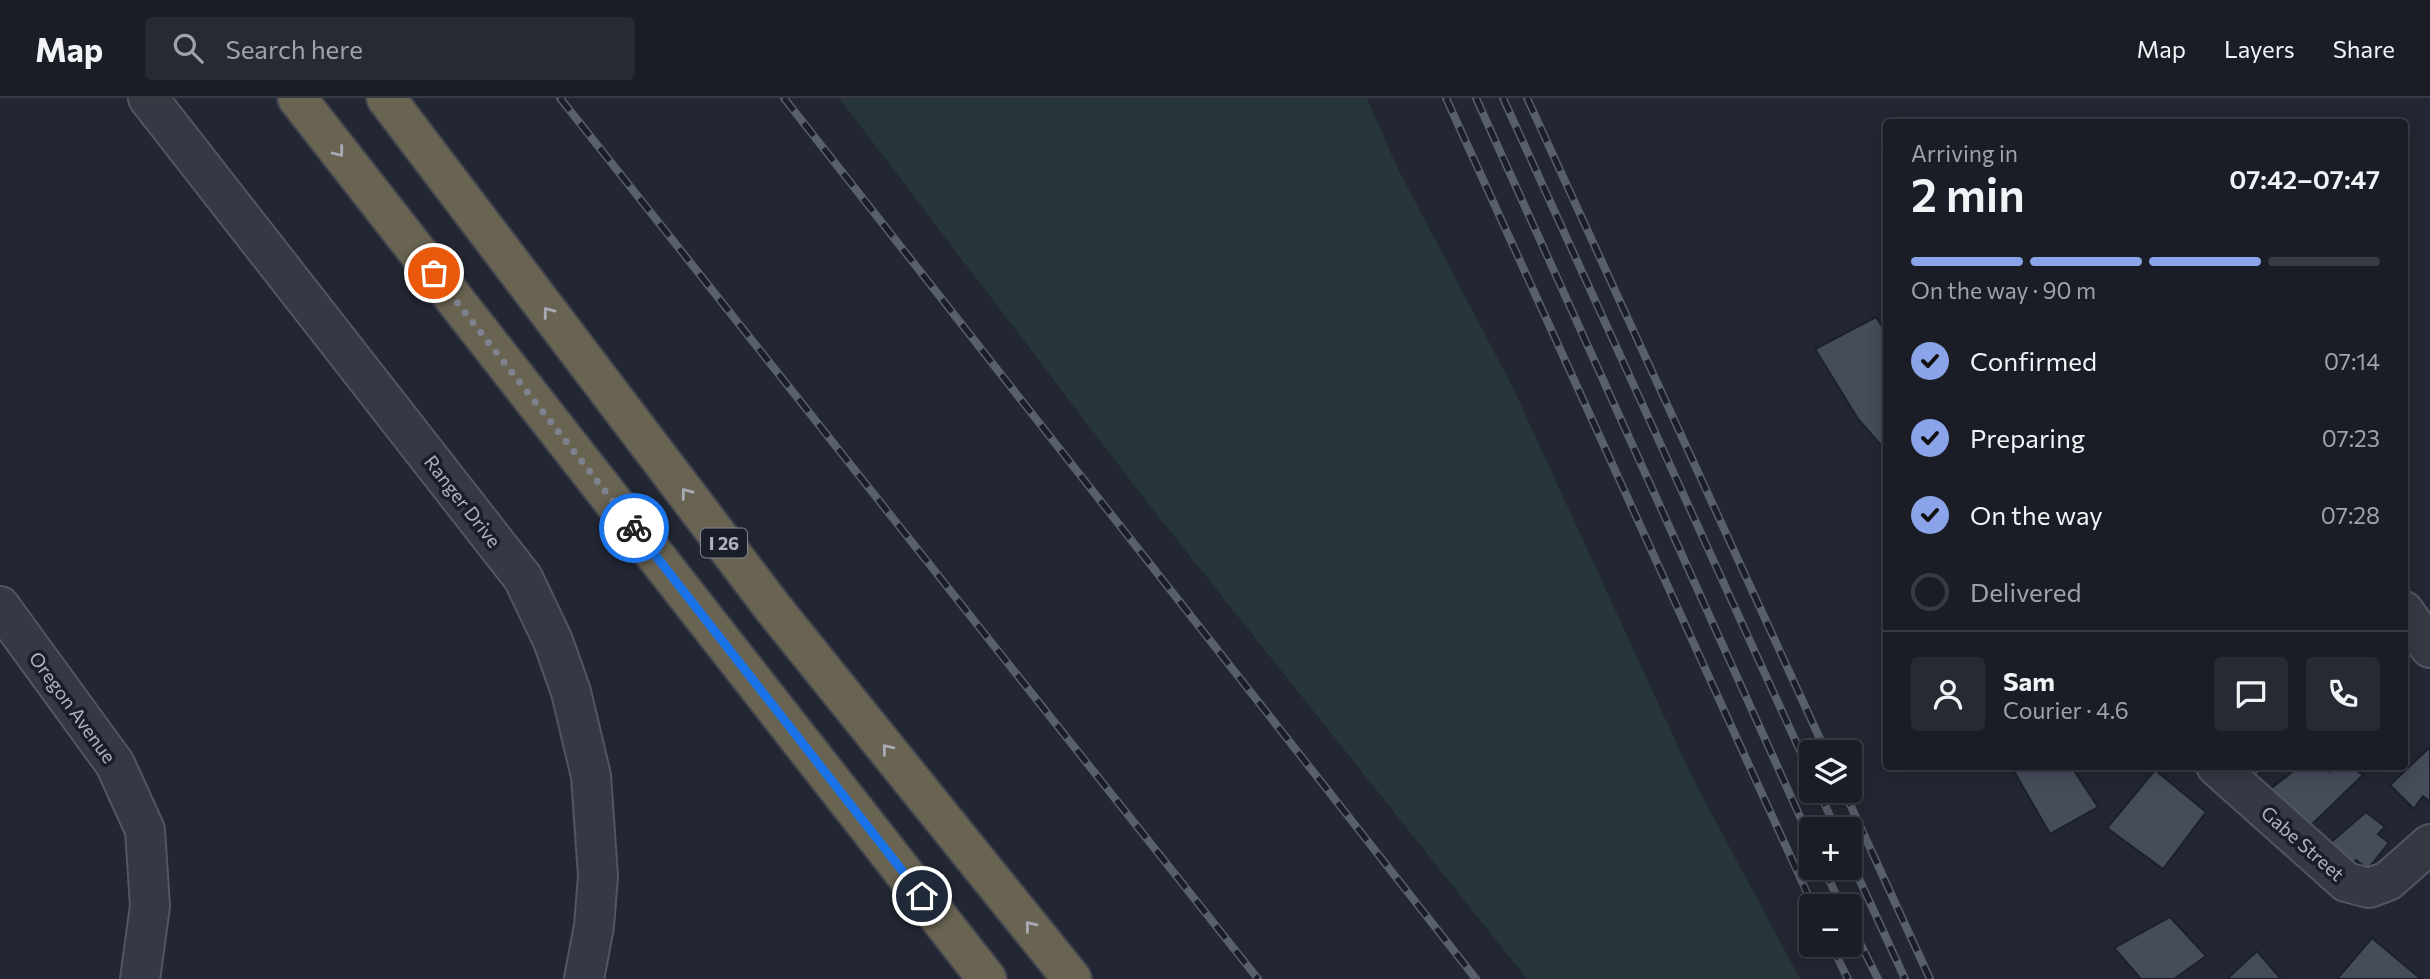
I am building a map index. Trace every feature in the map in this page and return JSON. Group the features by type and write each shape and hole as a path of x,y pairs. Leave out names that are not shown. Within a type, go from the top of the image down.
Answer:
{"highway":[{"path":"297,98 987,979"},
{"name":"I 26","path":"386,98 773,608 1072,979"}],"street":[{"name":"Ranger Drive","path":"148,98 523,578 553,641 571,692 591,776 598,876 594,926 584,979"},
{"name":"Oregon Avenue","path":"0,606 115,764 145,830 150,906 140,979"},
{"path":"2408,617 2430,648"},
{"name":"Gabe Street","path":"2220,770 2346,883 2369,888 2388,881 2430,845"}],"shaded area":[{"path":"839,98 1367,98 1396,165 1513,388 1693,779 1800,979 1527,979 1143,497"}],"building":[{"path":"1876,317 1883,328 1883,448 1858,419 1815,349"},
{"path":"2430,747 2430,802 2423,796 2414,809 2390,785"},
{"path":"2013,770 2074,770 2098,807 2050,834"},
{"path":"2155,770 2206,812 2163,869 2107,828"},
{"path":"2295,770 2355,770 2363,775 2304,832 2270,789"},
{"path":"2366,812 2385,827 2378,834 2389,843 2368,869 2356,860 2344,870 2322,850"},
{"path":"2170,917 2206,956 2174,979 2141,979 2114,948"},
{"path":"2372,938 2421,979 2337,979"},
{"path":"2257,951 2281,979 2227,979"}],"railway":[{"path":"560,98 1258,979"},
{"path":"784,98 1476,979"},
{"path":"1446,98 1808,894"},
{"path":"1476,98 1800,817"},
{"path":"1503,98 1799,749"},
{"path":"1527,98 1821,740"},
{"path":"1824,803 1830,817"},
{"path":"1849,803 1930,979"},
{"path":"1829,880 1836,894"},
{"path":"1860,880 1905,979"},
{"path":"1862,947 1878,979"},
{"path":"1837,957 1848,979"}],"way so far":[{"path":"434,273 634,528"}],"route":[{"path":"634,528 922,896"}]}
